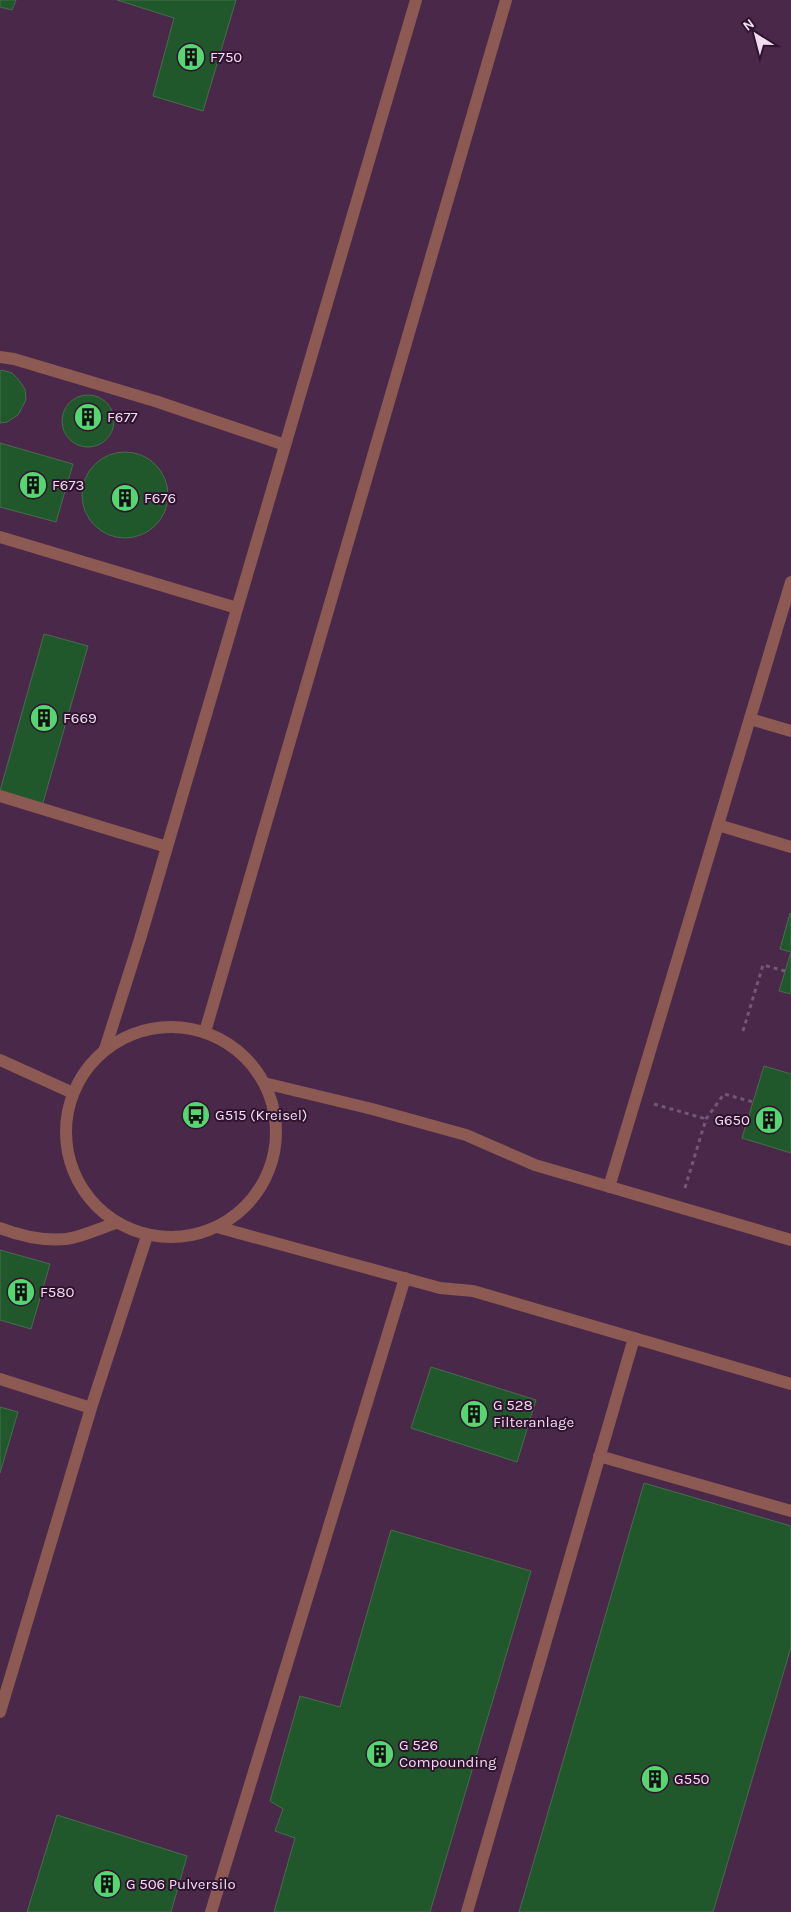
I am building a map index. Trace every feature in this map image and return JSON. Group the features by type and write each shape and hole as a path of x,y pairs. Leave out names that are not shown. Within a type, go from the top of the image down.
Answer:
{"street":[{"path":"105,1049 167,847 416,0"},
{"path":"205,1032 506,0"},
{"path":"0,357 14,359 146,398 285,445"},
{"path":"0,537 237,608"},
{"path":"609,1186 791,582"},
{"path":"750,719 791,731"},
{"path":"0,796 167,847"},
{"path":"718,825 791,847"},
{"path":"177,1026 205,1032 232,1046 255,1068 264,1083 273,1103 277,1128 274,1156 266,1179 252,1200 240,1213 217,1228 192,1236 169,1238 147,1236 116,1223 94,1206 77,1182 66,1152 65,1127 67,1110 72,1093 89,1065 105,1049 124,1038 147,1029 177,1026"},
{"path":"0,1060 72,1093"},
{"path":"264,1083 372,1109 466,1135 535,1165 791,1240"},
{"path":"0,1228 16,1234 48,1240 68,1239 116,1223"},
{"path":"217,1228 440,1288 473,1291 791,1384"},
{"path":"0,1712 91,1408 147,1236"},
{"path":"211,1912 405,1278"},
{"path":"467,1912 634,1338"},
{"path":"0,1379 91,1408"},
{"path":"599,1456 791,1511"}],"path":[{"path":"743,1031 762,965 785,971"},
{"path":"680,1207 706,1119 724,1094 753,1102"},
{"path":"674,1110 706,1119"}],"shaded area":[{"path":"0,0 791,0 791,1912 0,1912"}],"building":[{"path":"0,0 16,0 12,10 0,7"},
{"name":"F750","path":"117,0 236,0 203,111 153,96 174,18"},
{"path":"0,371 12,373 18,379 25,389 26,400 18,415 7,422 0,423"},
{"name":"F677","path":"88,395 102,399 110,407 114,421 110,435 102,443 88,447 74,443 66,435 62,421 66,407 74,399"},
{"name":"F673","path":"0,443 73,464 56,522 0,507"},
{"name":"F676","path":"125,452 142,455 156,464 165,478 168,495 165,512 156,526 142,535 125,538 108,535 94,526 85,512 82,495 85,478 94,464 108,455"},
{"name":"F669","path":"44,634 88,646 42,806 0,791"},
{"path":"791,914 791,952 780,949"},
{"path":"791,952 791,994 779,991"},
{"name":"G650","path":"764,1066 791,1074 791,1153 742,1138"},
{"name":"F580","path":"0,1250 50,1264 31,1329 0,1320"},
{"name":"G 528 Filteranlage","path":"431,1367 536,1400 517,1462 411,1428"},
{"path":"0,1407 18,1412 0,1473"},
{"name":"G550","path":"644,1483 791,1526 791,1647 713,1912 519,1912"},
{"name":"G 526 Compounding","path":"391,1530 531,1571 430,1912 274,1912 295,1838 275,1831 283,1809 270,1801 300,1696 340,1707"},
{"name":"G 506 Pulversilo","path":"57,1815 187,1856 171,1912 27,1912"}],"place":[{"name":"F750","path":"191,57"},
{"name":"F677","path":"88,417"},
{"name":"F673","path":"33,485"},
{"name":"F676","path":"125,498"},
{"name":"F669","path":"44,718"},
{"name":"G515 (Kreisel)","path":"196,1115"},
{"name":"G650","path":"769,1120"},
{"name":"F580","path":"21,1292"},
{"name":"G 528 Filteranlage","path":"474,1414"},
{"name":"G 526 Compounding","path":"380,1754"},
{"name":"G550","path":"655,1779"},
{"name":"G 506 Pulversilo","path":"107,1884"}]}
